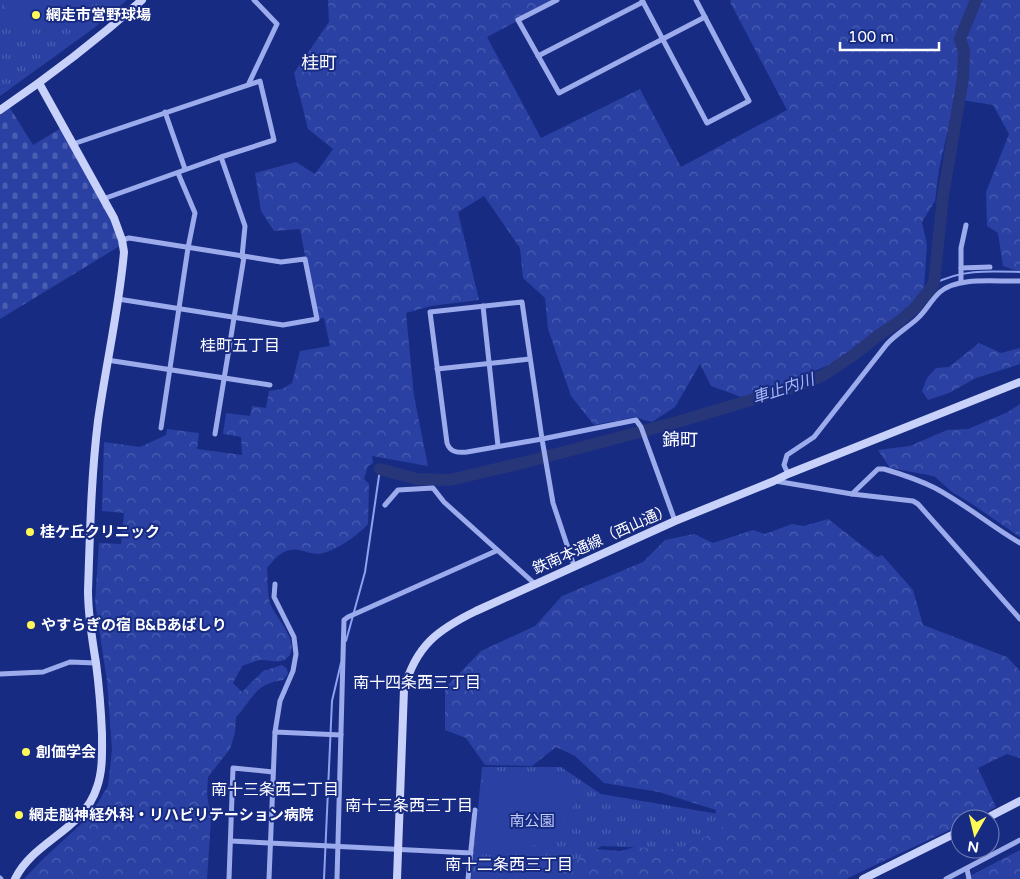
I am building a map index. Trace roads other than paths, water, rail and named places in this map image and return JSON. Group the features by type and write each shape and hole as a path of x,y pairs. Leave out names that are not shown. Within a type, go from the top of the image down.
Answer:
{"street":[{"path":"0,110 39,83 105,32 142,0"},
{"path":"249,83 277,24 254,0"},
{"path":"557,0 518,20 559,93 705,16"},
{"path":"538,56 643,1 707,123 749,101 696,0"},
{"path":"73,144 249,83 260,81 274,140 103,199"},
{"path":"15,879 29,859 80,816 93,798 97,788 102,758 101,709 88,609 89,549 94,456 124,252 114,218 39,83"},
{"path":"165,112 186,170"},
{"path":"215,434 243,257 245,226 221,157"},
{"path":"161,428 195,213 178,173"},
{"path":"961,280 961,248 966,225"},
{"path":"118,300 283,325 317,319 305,259 281,262 129,238 122,240"},
{"path":"961,269 990,267"},
{"path":"788,474 784,465 787,455 814,438 887,344 896,334 916,320 940,292 961,280 1020,281"},
{"path":"574,566 553,503 542,438 522,302 430,312 449,448 458,453 542,438 636,420 641,427 675,521"},
{"path":"483,306 498,446"},
{"path":"437,369 530,359"},
{"path":"107,360 270,385"},
{"name":"鉄南本通線（西山通）","path":"397,879 404,690 411,666 426,645 446,626 534,584 675,521 1020,382"},
{"path":"852,494 878,470 884,469 934,488 969,508 1020,542"},
{"path":"774,481 852,494 913,501 918,504 1018,612 1020,619"},
{"path":"385,505 398,490 433,488 444,502 534,584"},
{"path":"337,879 344,620 496,551"},
{"path":"269,879 274,732 280,701 293,671 296,646 294,637 274,597 275,584"},
{"path":"0,674 43,672 70,662 96,663"},
{"path":"274,732 341,735"},
{"path":"229,879 233,768 273,772"},
{"path":"1000,811 1020,801"},
{"path":"468,879 475,810"},
{"path":"866,878 950,836"},
{"path":"946,879 1020,840"},
{"path":"231,841 471,853"},
{"path":"967,869 969,879"}],"waterway":[{"name":"車止内川","path":"380,469 417,479 450,480 681,421 794,387 822,376 900,321 916,307 934,284 943,196 963,78 964,51 960,39 976,0"},
{"path":"934,284 965,273 987,271 1020,272"},
{"path":"346,641 365,572 380,469"},
{"path":"324,879 332,701 341,663"}],"place":[{"name":"網走市営野球場","path":"36,15"},
{"name":"桂ケ丘クリニック","path":"30,532"},
{"name":"やすらぎの宿 B&Bあばしり","path":"31,625"},
{"name":"創価学会","path":"26,752"},
{"name":"網走脳神経外科・リハビリテーション病院","path":"19,815"}],"district":[{"name":"桂町","path":"319,63"},
{"name":"桂町五丁目","path":"240,345"},
{"name":"錦町","path":"680,440"},
{"name":"南十四条西三丁目","path":"417,682"},
{"name":"南十三条西二丁目","path":"275,789"},
{"name":"南十三条西三丁目","path":"409,805"},
{"name":"南十二条西三丁目","path":"509,864"}],"park label":[{"name":"南公園","path":"532,821"}]}
